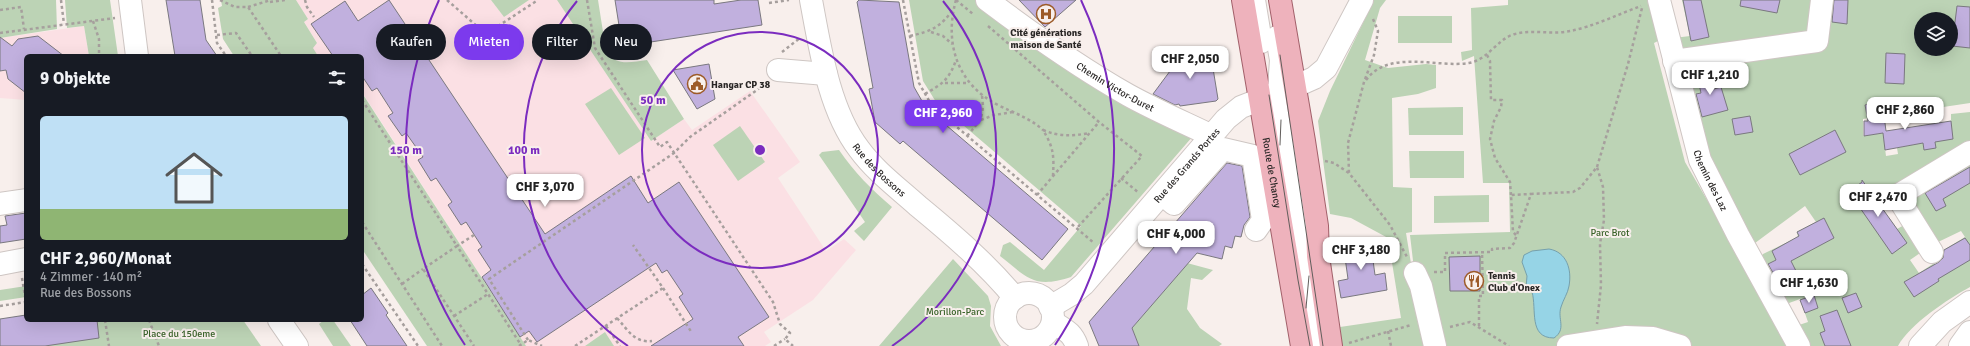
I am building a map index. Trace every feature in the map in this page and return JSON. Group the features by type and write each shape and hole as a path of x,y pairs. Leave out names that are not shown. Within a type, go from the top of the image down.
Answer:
{"main road":[{"name":"Route de Chancy","path":"1243,0 1250,53 1275,93 1316,219 1318,256 1339,345"},
{"name":"Route de Chancy","path":"1280,0 1275,93 1302,346"}],"street":[{"path":"130,0 137,54"},
{"name":"Rue des Bossons","path":"811,0 826,74 841,116 859,149 892,183 984,264 1015,298"},
{"path":"1254,0 1281,120 1307,297 1316,346"},
{"path":"1272,0 1280,55 1275,93"},
{"path":"1674,61 1817,41 1822,0"},
{"name":"Rue des Grands Portes","path":"1052,314 1084,284 1153,196 1226,118 1241,108 1314,78 1326,68 1361,3"},
{"name":"Chemin des Laz","path":"1649,3 1674,61 1700,160 1738,235 1798,346"},
{"name":"Chemin Victor-Duret","path":"982,8 1033,34 1113,86 1210,135"},
{"path":"777,68 826,74"},
{"path":"1153,196 1174,204 1223,149 1253,156 1263,220 1256,230"},
{"path":"1932,252 1897,196 1970,152"},
{"path":"0,204 24,200"},
{"path":"0,264 24,266"},
{"path":"1415,273 1421,286 1432,332"},
{"path":"1052,314 1050,329 1034,344 1017,338 1010,333 1005,323 1007,308 1015,298 1029,293 1037,295 1043,298 1052,314 1075,341"},
{"path":"1920,346 1942,322 1970,302"},
{"path":"280,322 297,346"},
{"path":"1960,346 1970,332"},
{"path":"1568,346 1625,337 1654,338 1680,346"}],"path":[{"path":"61,0 64,24"},
{"path":"212,0 217,43 225,54"},
{"path":"220,0 235,7 248,7 270,1 285,0"},
{"path":"305,0 307,7 314,17"},
{"path":"447,0 486,34 538,0"},
{"path":"587,0 594,48 660,147 667,142 773,302 780,324 790,333 785,339 774,346"},
{"path":"769,3 789,0"},
{"path":"904,0 919,83 932,106 1100,248"},
{"path":"982,8 956,0 954,8 952,44 956,60 969,83 982,95 1013,112 1030,119 1043,130 1052,144 1054,156 1053,176"},
{"path":"1349,173 1348,143 1364,82 1374,55 1378,31 1372,17 1361,3"},
{"path":"1364,82 1373,71 1389,65 1414,61 1470,63 1486,55 1514,34 1570,32 1649,3"},
{"path":"1511,195 1573,192 1580,188 1597,167 1628,64 1649,3"},
{"path":"0,10 20,7 24,29"},
{"path":"248,7 280,54"},
{"path":"930,32 946,19 954,8"},
{"path":"0,33 116,18"},
{"path":"93,21 99,39 99,54"},
{"path":"987,25 1099,122 1142,156 1077,228"},
{"path":"910,36 930,32 944,36 952,44"},
{"path":"217,35 236,33 251,54"},
{"path":"542,346 528,340 489,279 674,153 690,137 777,68 802,37"},
{"path":"1486,55 1490,61 1491,100 1502,100 1501,107 1494,121 1490,140 1495,158 1510,182 1513,232 1516,235"},
{"path":"925,94 944,83 952,72 956,60"},
{"path":"944,83 969,83"},
{"path":"967,136 980,120 984,108 982,95"},
{"path":"364,103 520,345 528,340"},
{"path":"980,120 994,115 1013,112"},
{"path":"1037,195 1099,122"},
{"path":"1043,130 1057,136 1069,137 1090,133"},
{"path":"1322,161 1334,163 1349,173 1390,225 1415,273"},
{"path":"1597,167 1603,187 1604,220 1600,244 1601,285 1597,315 1600,340"},
{"path":"1122,178 1153,196"},
{"path":"1445,272 1445,253 1492,252 1492,249 1510,248 1514,243 1531,194"},
{"path":"364,225 442,346"},
{"path":"402,284 474,235"},
{"path":"633,245 692,333"},
{"path":"1479,326 1479,296 1483,296 1482,252"},
{"path":"364,267 418,346"},
{"path":"423,270 474,346"},
{"path":"576,346 663,288"},
{"path":"454,316 488,294"},
{"path":"0,306 24,302"},
{"path":"617,318 633,336 643,342 652,341"},
{"path":"105,322 109,346"},
{"path":"150,322 159,346"},
{"path":"1339,345 1388,331 1432,332 1470,322 1479,326 1510,346"},
{"path":"606,326 620,346"},
{"path":"1388,331 1391,346"},
{"path":"785,339 793,346"},
{"path":"1359,340 1361,346"}],"shaded area":[{"path":"296,0 491,0 504,17 529,0 557,0 573,24 532,24 532,60 592,60 592,52 651,141 684,119 692,130 750,91 800,162 778,178 826,251 844,239 856,250 813,300 764,332 771,342 765,346 614,346 605,332 585,346 526,346 364,95 364,54 316,54 312,48 317,43 304,22 308,19"},
{"path":"84,26 89,54 24,54 24,100 0,98 0,38"}],"green space":[{"path":"0,0 56,0 57,29 0,38"},
{"path":"65,0 110,0 118,54 89,54 84,26 67,28"},
{"path":"221,0 296,0 308,19 304,22 317,43 313,48 317,54 233,54 223,39 218,8 222,6"},
{"path":"491,0 529,0 504,17"},
{"path":"557,0 598,0 602,24 600,24 600,60 630,62 647,60 684,119 651,141 592,52 592,24 573,24"},
{"path":"909,0 976,0 1193,136 1071,277 1048,282 1032,279 1000,256 1003,245 1010,242 1044,270 1081,226 936,102 923,81"},
{"name":"Parc Brot","path":"1374,0 1386,0 1380,8 1365,60 1388,68 1426,64 1436,65 1436,88 1418,94 1392,98 1393,187 1412,188 1412,232 1406,233 1419,312 1410,235 1510,232 1509,183 1483,183 1474,56 1462,61 1461,52 1472,50 1471,8 1508,5 1508,0 1652,0 1662,39 1654,43 1685,162 1792,346 1342,346 1340,327 1401,318 1388,238 1351,218 1330,214 1318,121 1330,91"},
{"path":"1682,0 1813,0 1809,32 1678,57 1674,38 1690,36"},
{"path":"1830,0 1970,0 1970,103 1863,119 1863,136 1883,133 1886,156 1898,154 1897,148 1916,144 1913,128 1951,121 1951,114 1970,112 1970,144 1885,195 1885,202 1881,207 1876,228 1890,219 1897,229 1906,224 1923,251 1910,260 1919,273 1942,258 1939,253 1965,237 1961,231 1936,243 1911,203 1914,191 1970,162 1970,287 1951,298 1920,321 1911,329 1898,346 1804,346 1796,326 1808,322 1800,299 1781,306 1757,261 1763,254 1798,237 1797,232 1816,222 1805,206 1751,246 1707,163 1685,66 1808,47"},
{"path":"1398,16 1452,16 1452,43 1398,43"},
{"path":"611,88 645,138 619,155 585,104"},
{"path":"364,96 526,346 427,346 364,252"},
{"path":"1463,107 1463,135 1409,135 1408,108"},
{"path":"740,126 765,162 738,181 713,145"},
{"path":"839,150 851,166 877,194 892,207 864,241 854,231 865,222 819,155 822,152"},
{"path":"1409,151 1464,151 1464,178 1410,178"},
{"path":"1489,195 1489,222 1434,223 1434,196"},
{"name":"Morillon-Parc","path":"953,259 988,296 991,306 990,326 1001,346 879,346"},
{"path":"1187,263 1213,270 1202,280 1191,278 1187,309 1200,328 1222,344 1219,346 1139,346 1132,328"},
{"path":"24,286 24,297 0,301 0,290"},
{"name":"Place du 150eme","path":"93,322 244,322 261,346 45,346"},
{"path":"322,322 334,322 351,346 333,346 319,324"},
{"path":"605,332 614,346 585,346"}],"water":[{"path":"1549,249 1560,254 1564,258 1570,274 1568,289 1560,311 1560,331 1554,338 1546,337 1540,333 1537,328 1532,292 1526,288 1527,276 1522,262 1524,255 1532,251"}],"building":[{"path":"166,0 200,0 206,40 216,54 175,54"},
{"path":"389,0 405,24 376,24 376,60 429,60 545,234 631,176 648,203 679,182 769,317 738,337 744,346 651,346 693,319 679,297 683,294 667,270 662,273 656,263 537,342 529,331 520,337 482,277 491,270 478,250 482,247 466,222 461,225 448,205 452,202 436,178 431,181 418,160 423,157 406,133 402,136 388,116 393,113 377,88 372,91 364,79 364,54 332,54 311,24 345,1 358,21"},
{"path":"615,0 714,0 714,4 741,0 758,0 762,25 652,42 652,24 619,24"},
{"path":"859,0 899,2 914,87 926,108 1068,229 1042,260 903,141 900,144 875,122 869,89 873,88 857,2"},
{"name":"Cité générations maison de Santé","path":"1019,0 1076,0 1045,27"},
{"path":"1683,0 1701,0 1709,37 1691,41"},
{"path":"1741,0 1780,0 1777,13 1740,6"},
{"path":"1834,0 1848,0 1847,24 1832,22"},
{"path":"1957,6 1970,7 1970,48 1958,47 1958,12 1956,12"},
{"path":"38,36 61,54 24,54 24,91 8,79 6,70 0,71 0,37 12,46 18,39"},
{"path":"1208,49 1210,50 1218,99 1216,101 1180,106 1179,104 1175,105 1153,94 1173,67 1172,54"},
{"path":"1886,53 1905,54 1904,84 1885,83"},
{"path":"709,64 715,99 697,109 673,70"},
{"path":"1708,69 1714,89 1721,87 1728,110 1702,117 1696,94 1701,93 1696,71"},
{"path":"1882,100 1886,131 1951,121 1953,139 1935,142 1936,148 1924,150 1923,143 1885,150 1883,133 1864,136 1864,121 1868,121 1865,105"},
{"path":"1750,116 1753,132 1735,135 1732,119"},
{"path":"1835,130 1846,152 1800,175 1789,154"},
{"path":"1227,163 1242,166 1250,217 1244,225 1241,237 1235,236 1232,248 1225,246 1222,259 1197,253 1132,328 1139,346 1099,346 1089,322"},
{"path":"1970,167 1970,183 1943,199 1946,206 1936,211 1925,193"},
{"path":"1862,180 1907,243 1892,254 1849,192 1862,182"},
{"path":"24,213 24,239 0,243 0,226 7,225 5,216"},
{"path":"1824,218 1834,238 1791,261 1798,275 1780,285 1768,264 1776,260 1772,251 1799,236 1797,232"},
{"path":"1370,238 1375,275 1385,273 1387,290 1341,298 1338,281 1348,279 1343,243"},
{"path":"1965,238 1970,245 1970,260 1938,279 1939,281 1914,297 1904,282 1939,262 1943,258 1944,250"},
{"path":"1480,256 1480,291 1450,291 1449,257"},
{"path":"371,288 388,313 386,315 407,346 367,346 351,322 364,322 364,293"},
{"path":"1856,293 1862,307 1848,313 1842,298"},
{"path":"1814,295 1818,308 1805,313 1800,300"},
{"path":"1837,310 1851,346 1825,346 1820,333 1825,331 1820,316"},
{"path":"24,315 24,322 97,322 99,338 45,346 0,346 0,319"}],"tram line":[{"path":"1280,55 1323,346"},
{"path":"1269,95 1298,280 1310,346"},
{"path":"1280,145 1281,120"},
{"path":"1306,308 1309,276"}],"place":[{"name":"Cité générations maison de Santé","path":"1046,14"},
{"name":"Hangar CP 38","path":"697,84"},
{"name":"Tennis Club d'Onex","path":"1474,281"}]}
